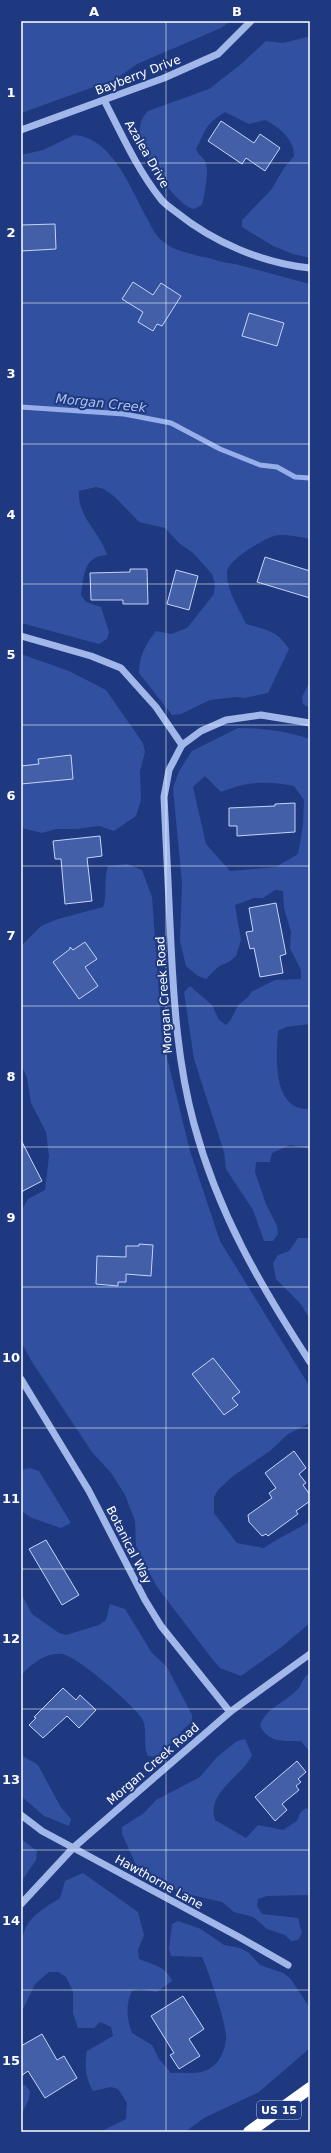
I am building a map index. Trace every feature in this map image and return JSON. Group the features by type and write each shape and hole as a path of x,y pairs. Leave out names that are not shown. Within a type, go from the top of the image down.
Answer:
{"highway":[{"name":"US 15","path":"249,2132 310,2088"}],"street":[{"name":"Bayberry Drive","path":"21,130 164,78 218,54 251,21"},
{"name":"Azalea Drive","path":"104,100 131,153 160,199 166,204 199,230 236,248 270,260 310,268"},
{"path":"21,636 91,656 121,668 156,706 182,745"},
{"name":"Morgan Creek Road","path":"310,723 261,715 226,720 201,731 182,745 169,770 164,797 175,1023 183,1074 194,1124 210,1175 233,1232 248,1262 310,1362"},
{"name":"Botanical Way","path":"21,1379 89,1491 145,1600 161,1626 230,1712"},
{"name":"Morgan Creek Road","path":"21,1904 73,1848 230,1712 310,1654"},
{"name":"Hawthorne Lane","path":"21,1815 42,1831 288,1965"}],"shaded area":[{"path":"21,21 231,21 221,28 137,64 116,79 21,113"},
{"path":"310,37 310,258 293,254 273,246 242,227 242,220 271,190 284,168 294,156 289,139 275,126 265,120 249,124 225,112 209,124 196,149 205,161 207,176 202,205 194,209 186,205 178,198 160,177 146,153 140,133 141,121 148,111 209,89 240,65 266,41 283,43"},
{"path":"74,135 88,138 110,155 127,179 155,234 169,246 185,252 310,284 310,539 287,535 274,536 254,546 239,556 229,567 227,572 227,579 231,592 246,624 275,634 289,649 268,693 244,698 236,697 210,700 181,714 172,715 139,673 140,661 146,645 156,631 171,634 187,628 214,594 215,584 212,574 193,553 179,543 165,528 139,522 115,497 104,489 96,487 79,491 79,500 85,517 104,547 107,555 99,556 89,563 84,574 81,595 86,602 101,607 109,632 107,639 99,644 21,623 21,155 43,150"},
{"path":"21,654 69,671 106,690 143,743 145,752 140,771 141,800 136,816 114,831 99,826 77,829 56,829 42,833 21,828"},
{"path":"310,681 310,708 303,704 302,697"},
{"path":"238,728 275,730 310,739 310,1024 286,1027 278,1031 277,1067 283,1092 289,1102 298,1108 310,1109 310,1149 290,1145 272,1153 270,1162 256,1162 255,1172 266,1204 277,1226 278,1234 273,1241 264,1241 253,1210 226,1169 224,1152 194,1059 184,992 190,986 212,1005 219,1020 226,1025 241,1002 248,997 251,992 275,980 301,979 301,970 290,948 291,932 284,908 283,891 275,890 263,898 254,898 235,905 241,940 236,956 229,962 219,966 206,979 198,976 186,966 180,941 182,884 173,788 179,771 192,751","holes":["205,776 221,792 231,788 257,783 274,783 294,786 304,800 303,825 298,854 276,867 230,871 206,844 193,787"]},
{"path":"127,864 142,870 152,897 162,1037 190,1151 220,1241 310,1387 310,1423 288,1434 270,1451 233,1476 218,1490 214,1497 214,1513 237,1543 264,1548 310,1521 310,1623 279,1649 241,1676 220,1668 157,1587 136,1546 135,1521 125,1495 112,1474 92,1452 32,1362 21,1342 21,1211 28,1199 45,1190 49,1156 46,1132 31,1103 27,1078 21,1064 21,946 41,926 58,919 103,907 108,866"},
{"path":"298,1238 310,1238 310,1319 300,1303 276,1279 273,1263 278,1255 289,1251"},
{"path":"30,1468 39,1471 71,1523 61,1528 32,1518 21,1511 21,1470"},
{"path":"21,1593 32,1614 59,1633 66,1635 99,1625 106,1620 110,1604 125,1609 152,1653 167,1667 192,1715 192,1722 157,1757 148,1756 146,1751 145,1726 141,1717 116,1692 79,1663 62,1654 50,1655 39,1660 21,1676"},
{"path":"310,1673 310,1752 301,1741 283,1741 272,1738 264,1732 260,1726 266,1715 297,1690"},
{"path":"245,1739 252,1755 215,1801 215,1820 246,1838 258,1825 283,1830 297,1821 300,1813 306,1808 310,1810 310,1895 267,1896 258,1899 257,1906 262,1914 298,1918 302,1933 298,1940 291,1941 285,1935 267,1929 253,1917 234,1912 222,1902 187,1894 147,1878 136,1865 122,1834 122,1827 144,1813 156,1800 200,1777 217,1757 237,1741"},
{"path":"21,1755 38,1765 60,1806 71,1819 69,1826 44,1816 21,1796"},
{"path":"21,1839 37,1851 36,1860 21,1882"},
{"path":"83,1873 138,1912 144,1935 138,1950 139,1959 163,1969 172,1981 157,1992 139,1989 132,1991 128,2002 129,2023 132,2033 152,2045 159,2059 171,2073 197,2073 212,2067 222,2055 226,2040 221,2011 202,1957 171,1956 169,1949 172,1924 178,1921 201,1929 224,1945 240,1948 249,1953 260,1965 283,1973 290,1978 310,2008 310,2048 259,2092 204,2118 185,2132 100,2132 126,2119 127,2103 118,2089 111,2087 93,2091 86,2072 87,2051 113,2036 111,2027 100,2022 94,2028 78,2028 73,2013 73,1991 66,1977 58,1972 49,1972 35,1984 23,2009 21,2010 20,1952 25,1930 29,1922 36,1915 60,1898 65,1881"},
{"path":"21,2085 25,2085 30,2091 29,2099 21,2115"}],"building":[{"path":"221,121 254,143 260,134 280,148 265,171 246,158 242,164 208,141"},
{"path":"55,224 56,249 21,251 21,225"},
{"path":"133,282 153,295 161,283 181,296 162,326 157,324 153,331 138,322 143,312 122,299"},
{"path":"249,313 284,323 277,346 242,336"},
{"path":"265,557 310,571 310,598 257,582"},
{"path":"130,569 147,569 148,604 123,604 123,600 91,600 90,573 130,572"},
{"path":"176,570 198,576 189,610 167,604"},
{"path":"71,755 73,779 21,784 21,766 39,764 38,759"},
{"path":"295,803 295,832 237,836 237,826 229,826 229,808 275,806 275,804"},
{"path":"100,836 102,856 87,858 92,901 65,904 61,859 55,859 53,841"},
{"path":"276,903 286,954 280,956 283,973 260,977 254,948 250,949 246,932 253,931 249,908"},
{"path":"85,942 97,959 85,967 98,986 79,999 53,962 70,949 70,947 73,950"},
{"path":"21,1140 42,1181 21,1192"},
{"path":"139,1244 153,1245 151,1276 126,1274 126,1282 118,1282 118,1286 96,1284 97,1256 126,1257 126,1246 139,1246"},
{"path":"213,1358 240,1392 232,1398 238,1405 224,1415 192,1374"},
{"path":"294,1451 306,1468 299,1474 306,1483 303,1485 310,1495 310,1501 296,1511 298,1514 268,1536 266,1534 262,1536 249,1522 248,1515 272,1498 269,1493 276,1488 265,1473"},
{"path":"46,1540 79,1595 62,1605 29,1549"},
{"path":"63,1688 76,1700 80,1695 96,1710 79,1728 67,1716 43,1738 29,1725 36,1718 34,1717"},
{"path":"297,1761 306,1772 298,1779 301,1782 296,1786 299,1790 282,1804 287,1810 275,1821 255,1797"},
{"path":"183,1996 204,2029 189,2039 200,2056 179,2069 170,2055 174,2053 151,2016"},
{"path":"42,2034 57,2060 64,2056 77,2078 45,2098 28,2071 21,2076 21,2046"}],"waterway":[{"name":"Morgan Creek","path":"21,407 124,414 171,423 220,449 260,465 277,467 295,477 310,478"}]}
